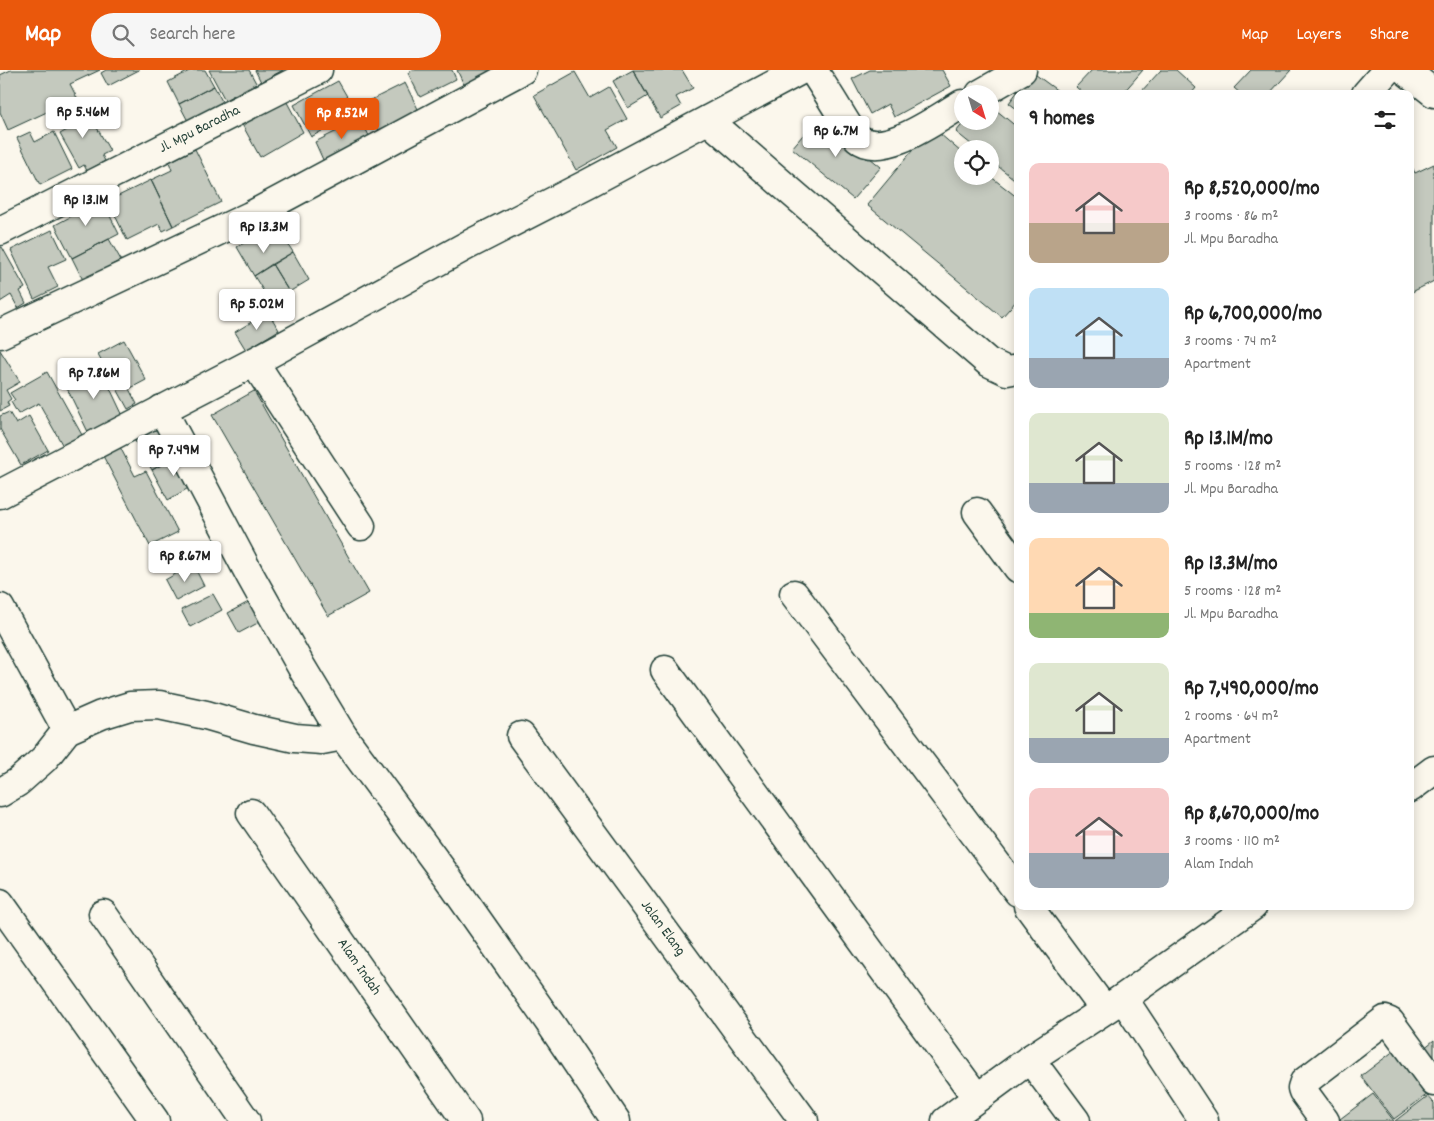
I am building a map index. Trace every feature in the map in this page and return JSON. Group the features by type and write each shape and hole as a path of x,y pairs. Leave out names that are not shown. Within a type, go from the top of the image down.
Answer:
{"street":[{"path":"0,334 250,216 522,70"},
{"path":"0,494 254,362 468,245 589,184 801,70"},
{"path":"813,70 850,129 859,139 870,144 886,143 904,137 954,109"},
{"path":"996,85 1022,70"},
{"path":"1370,90 1387,70"},
{"path":"1405,70 1434,93"},
{"name":"Jl. Mpu Baradha","path":"0,231 311,72"},
{"path":"708,120 988,362 1007,371 1014,370"},
{"path":"254,362 361,526"},
{"path":"162,410 251,577 343,736 448,878 616,1121"},
{"path":"977,512 1014,563"},
{"path":"794,594 1014,887"},
{"path":"0,608 67,730"},
{"path":"665,670 977,1098"},
{"path":"0,793 18,782 44,758 67,730 101,715 130,706 159,705 296,738 322,740 343,736"},
{"name":"Jalan Elang","path":"521,736 804,1121"},
{"path":"1414,785 1434,770"},
{"name":"Alam Indah","path":"251,813 466,1121"},
{"path":"0,903 154,1121"},
{"path":"1031,910 1113,1004 1204,1121"},
{"path":"946,1121 1030,1059 1113,1004 1247,910"},
{"path":"103,914 246,1121"},
{"path":"1325,1121 1303,1091 1304,1082 1385,1020 1390,1022 1434,1082"},
{"path":"1030,1059 1076,1121"}],"building":[{"path":"11,70 100,70 70,84 77,98 8,130 0,112 0,75"},
{"path":"106,70 139,70 108,86 101,73"},
{"path":"191,70 205,70 214,86 179,104 168,82"},
{"path":"209,70 249,70 256,83 225,100"},
{"path":"255,70 283,70 261,82"},
{"path":"412,70 452,70 456,79 420,97 408,73"},
{"path":"457,70 498,70 465,87"},
{"path":"633,70 648,96 628,108 613,81"},
{"path":"633,70 682,70 693,88 676,97 681,106 660,118"},
{"path":"870,70 942,70 951,86 894,117 888,104 870,114 852,79"},
{"path":"1092,70 1143,70 1126,90 1079,90 1076,87"},
{"path":"1161,70 1176,70 1196,88 1194,90 1143,90"},
{"path":"1251,70 1291,70 1273,90 1236,90 1234,88"},
{"path":"575,72 590,98 609,87 627,119 607,130 617,147 576,170 534,95"},
{"path":"1032,72 1057,90 1019,90"},
{"path":"338,81 356,112 311,137 294,105"},
{"path":"405,83 419,111 379,131 365,103"},
{"path":"214,86 224,105 189,123 179,104"},
{"path":"282,93 303,132 260,157 238,117"},
{"path":"1014,96 1014,107 1009,103"},
{"path":"77,106 86,120 91,117 110,151 102,155 105,161 87,171 84,165 79,168 60,134 67,130 59,116"},
{"path":"999,112 1014,125 1014,179 999,167 999,140 966,140 956,132 958,130 999,130"},
{"path":"819,116 881,167 853,199 792,148"},
{"path":"361,119 370,138 324,162 315,142"},
{"path":"932,127 954,146 954,185 999,185 999,183 1014,195 1014,304 1002,317 867,205"},
{"path":"30,132 35,142 54,132 72,169 40,185 17,138"},
{"path":"195,149 221,202 173,226 151,180 172,170 169,162"},
{"path":"1434,164 1434,281 1414,291 1414,171 1415,173"},
{"path":"151,180 173,226 163,231 159,224 127,240 108,201"},
{"path":"85,196 90,207 102,200 119,234 72,258 55,225 70,217 64,207"},
{"path":"52,230 66,259 48,267 58,287 34,299 11,250"},
{"path":"282,235 293,252 254,276 237,247 255,236 261,248"},
{"path":"109,239 121,260 83,280 72,258"},
{"path":"2,247 25,288 20,291 26,303 18,308 11,295 0,302 0,248"},
{"path":"293,252 309,280 289,292 272,264"},
{"path":"272,264 289,292 271,303 254,276"},
{"path":"268,312 279,330 246,350 235,332"},
{"path":"124,340 146,380 129,389 137,404 128,409 98,354"},
{"path":"0,350 20,382 6,390 11,399 7,402 9,406 0,411"},
{"path":"99,365 124,418 89,434 64,382"},
{"path":"47,372 82,435 63,446 39,403 18,414 11,402 15,400 10,393"},
{"path":"254,391 369,593 328,616 212,415"},
{"path":"9,412 16,424 29,416 48,450 21,465 0,429 0,416"},
{"path":"164,425 181,454 152,470 135,441"},
{"path":"119,445 135,476 146,471 178,532 150,546 102,454"},
{"path":"181,454 197,483 168,500 152,470"},
{"path":"193,564 204,586 176,601 165,580"},
{"path":"213,594 222,610 190,627 181,610"},
{"path":"258,597 269,617 239,633 228,613"},
{"path":"1434,1040 1434,1076 1417,1054"},
{"path":"1395,1050 1428,1094 1394,1119 1361,1076"},
{"path":"1373,1094 1394,1121 1341,1121 1340,1119"},
{"path":"1428,1096 1434,1103 1434,1121 1395,1121"}]}
